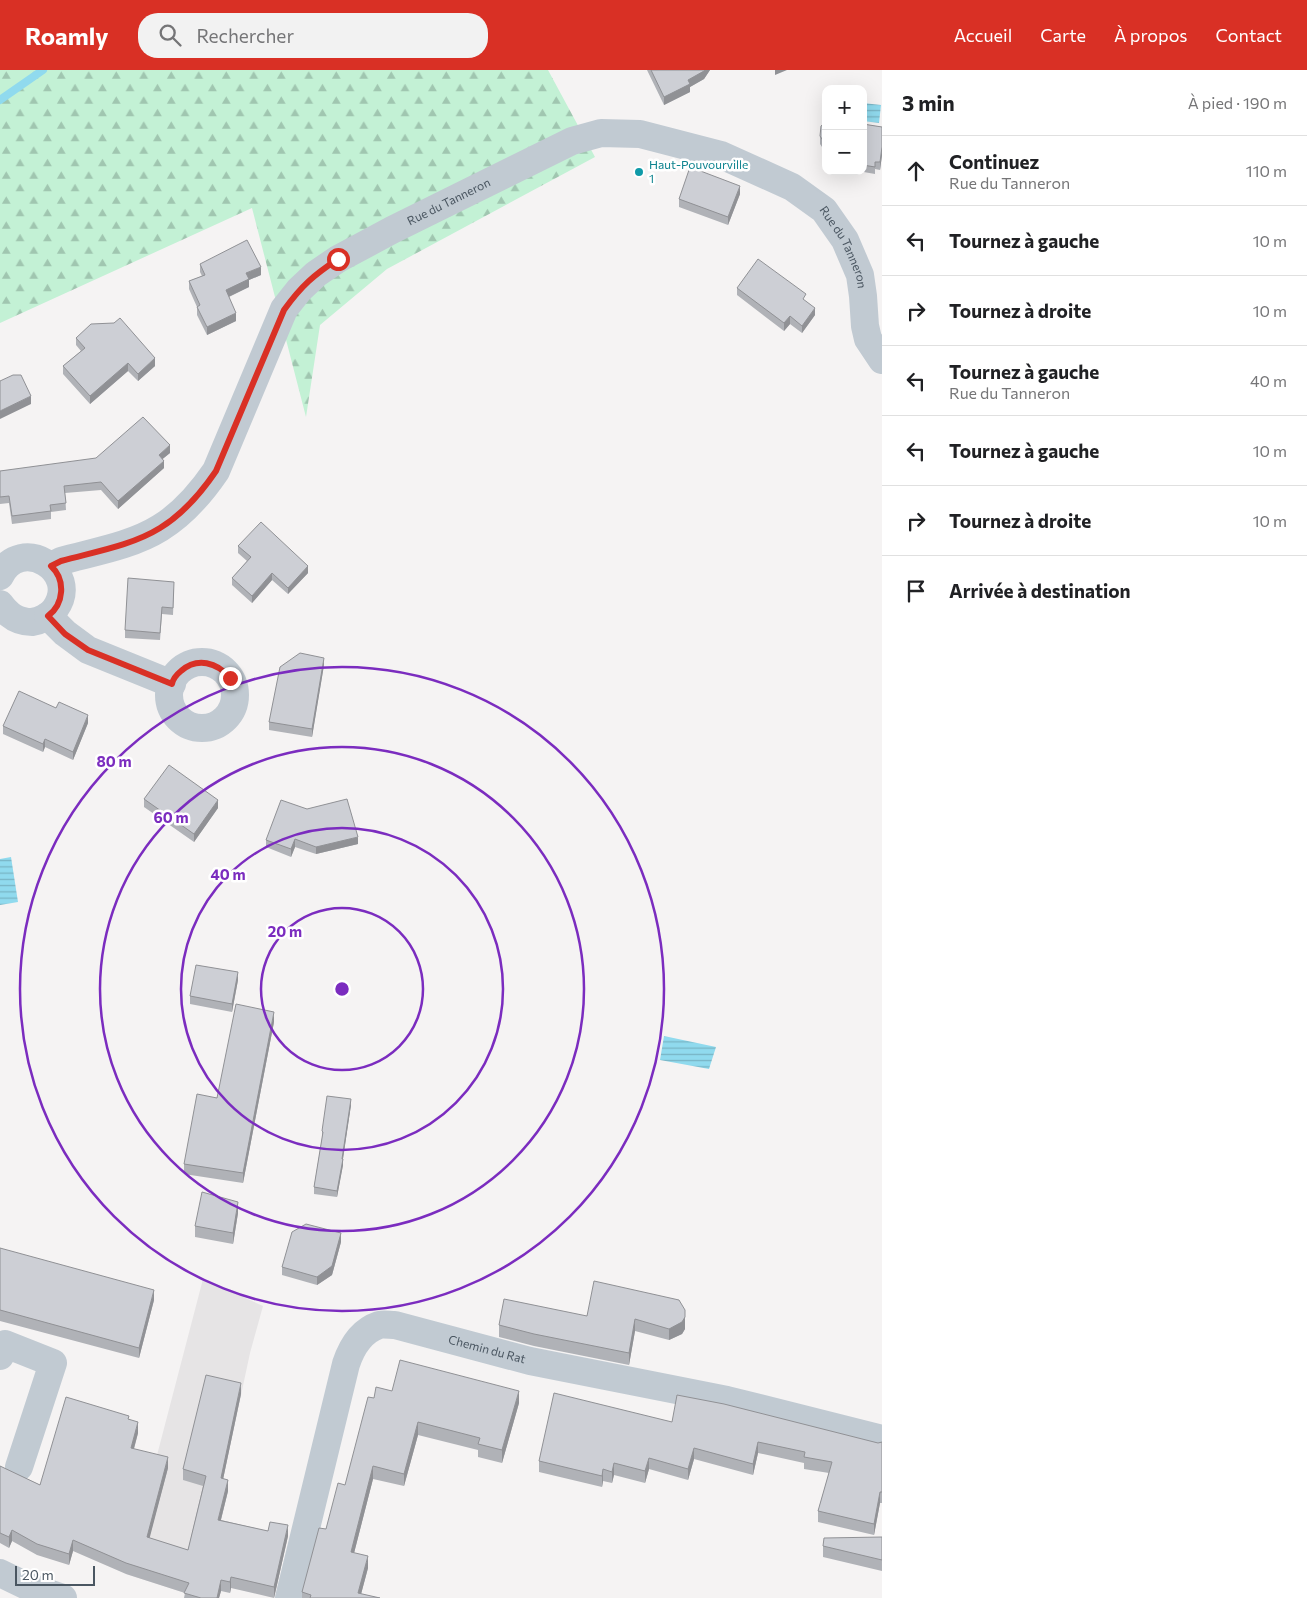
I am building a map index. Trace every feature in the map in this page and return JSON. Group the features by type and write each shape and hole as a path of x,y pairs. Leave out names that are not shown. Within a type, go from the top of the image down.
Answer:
{"street":[{"name":"Rue du Tanneron","path":"51,566 61,561 132,541 160,529 183,511 202,491 216,471 284,310 299,290 316,274 338,259 572,141 601,133 640,134 721,155 792,188 824,210 845,240 860,275 868,339 882,360"},
{"path":"0,576 8,564 19,558 39,559 51,566 60,579 62,590 60,601 54,611 36,622 24,622 14,618 0,604"},
{"path":"48,616 65,634 88,650 172,684"},
{"name":"Chemin du Rat","path":"289,1598 346,1364 351,1349 360,1338 380,1325 395,1325 530,1361 727,1400 882,1440"},
{"path":"0,1356 5,1344 53,1364 19,1467"},
{"path":"0,1573 27,1586 63,1598"}],"shaded area":[{"path":"203,1279 263,1306 250,1353 221,1489 228,1491 201,1598 126,1574"}],"green space":[{"path":"0,70 548,70 595,157 387,269 320,325 306,417 252,208 0,323"}],"water":[{"path":"867,103 881,105 879,123 867,122"},
{"path":"11,857 18,902 0,905 0,859"},
{"path":"664,1036 716,1047 709,1069 660,1060"}],"building":[{"path":"651,70 705,70 688,80 690,84 664,97"},
{"path":"822,125 822,139 820,136"},
{"path":"867,125 882,127 880,162 875,162 875,167 867,166"},
{"path":"690,167 740,186 728,217 679,199"},
{"path":"247,240 261,267 246,273 249,279 226,290 236,313 207,327 197,307 200,305 189,281 205,275 200,264"},
{"path":"758,259 806,294 803,299 815,308 802,326 790,316 784,323 737,288"},
{"path":"120,318 155,358 138,374 128,363 90,396 63,366 85,348 76,338 91,324 114,323"},
{"path":"13,375 21,375 31,396 0,411 0,381"},
{"path":"143,417 170,445 159,455 164,461 118,501 101,482 64,486 66,503 50,505 51,511 12,516 9,496 0,497 0,471 96,458"},
{"path":"261,522 308,566 288,588 272,573 252,596 232,578 251,557 238,546"},
{"path":"128,578 174,582 173,608 162,607 160,633 125,630"},
{"path":"300,653 324,658 312,729 269,722 280,667"},
{"path":"19,691 56,708 59,702 88,715 73,752 45,739 43,744 3,726"},
{"path":"169,765 218,800 194,834 144,799"},
{"path":"347,799 358,837 316,847 295,839 291,849 266,840 281,800 307,809"},
{"path":"196,965 238,972 232,1004 190,996"},
{"path":"236,1004 274,1012 243,1173 184,1164 197,1094 217,1098"},
{"path":"327,1096 351,1099 337,1191 314,1187"},
{"path":"202,1192 238,1202 233,1233 195,1226"},
{"path":"306,1224 341,1233 332,1266 317,1277 282,1267 292,1232"},
{"path":"0,1248 154,1290 139,1348 0,1310"},
{"path":"594,1281 679,1300 685,1310 685,1317 682,1322 669,1329 635,1319 629,1353 499,1325 504,1299 587,1316"},
{"path":"400,1360 519,1391 502,1450 478,1444 480,1438 418,1422 404,1474 373,1466 351,1552 368,1556 358,1593 380,1598 310,1598 311,1595 302,1592 319,1528 326,1529 338,1483 345,1485 368,1397 374,1398 376,1387 392,1391"},
{"path":"206,1375 241,1383 221,1478 228,1480 218,1520 268,1531 270,1522 288,1525 274,1587 231,1577 230,1582 221,1580 217,1598 201,1598 184,1593 189,1583 126,1563 73,1540 69,1554 37,1544 12,1530 9,1537 0,1533 0,1466 40,1485 66,1397 129,1416 128,1419 138,1422 131,1448 168,1457 147,1537 188,1550 206,1476 183,1469"},
{"path":"554,1393 672,1422 677,1395 724,1404 878,1443 882,1442 882,1492 880,1492 874,1524 818,1511 832,1462 804,1457 805,1452 758,1442 753,1464 694,1448 688,1469 649,1458 645,1471 614,1463 612,1472 603,1469 602,1476 539,1461"},
{"path":"882,1537 882,1560 823,1546 824,1538"}],"waterway":[{"path":"0,100 43,70"}],"place":[{"name":"Haut-Pouvourville 1","path":"639,172"}],"route":[{"path":"230,678 224,671 214,665 203,662 186,666 177,674 172,684 88,650 75,642 48,616 54,611 60,601 62,590 60,579 51,566 61,561 132,541 160,529 183,511 202,491 216,471 284,310 299,290 316,274 338,259"}]}
